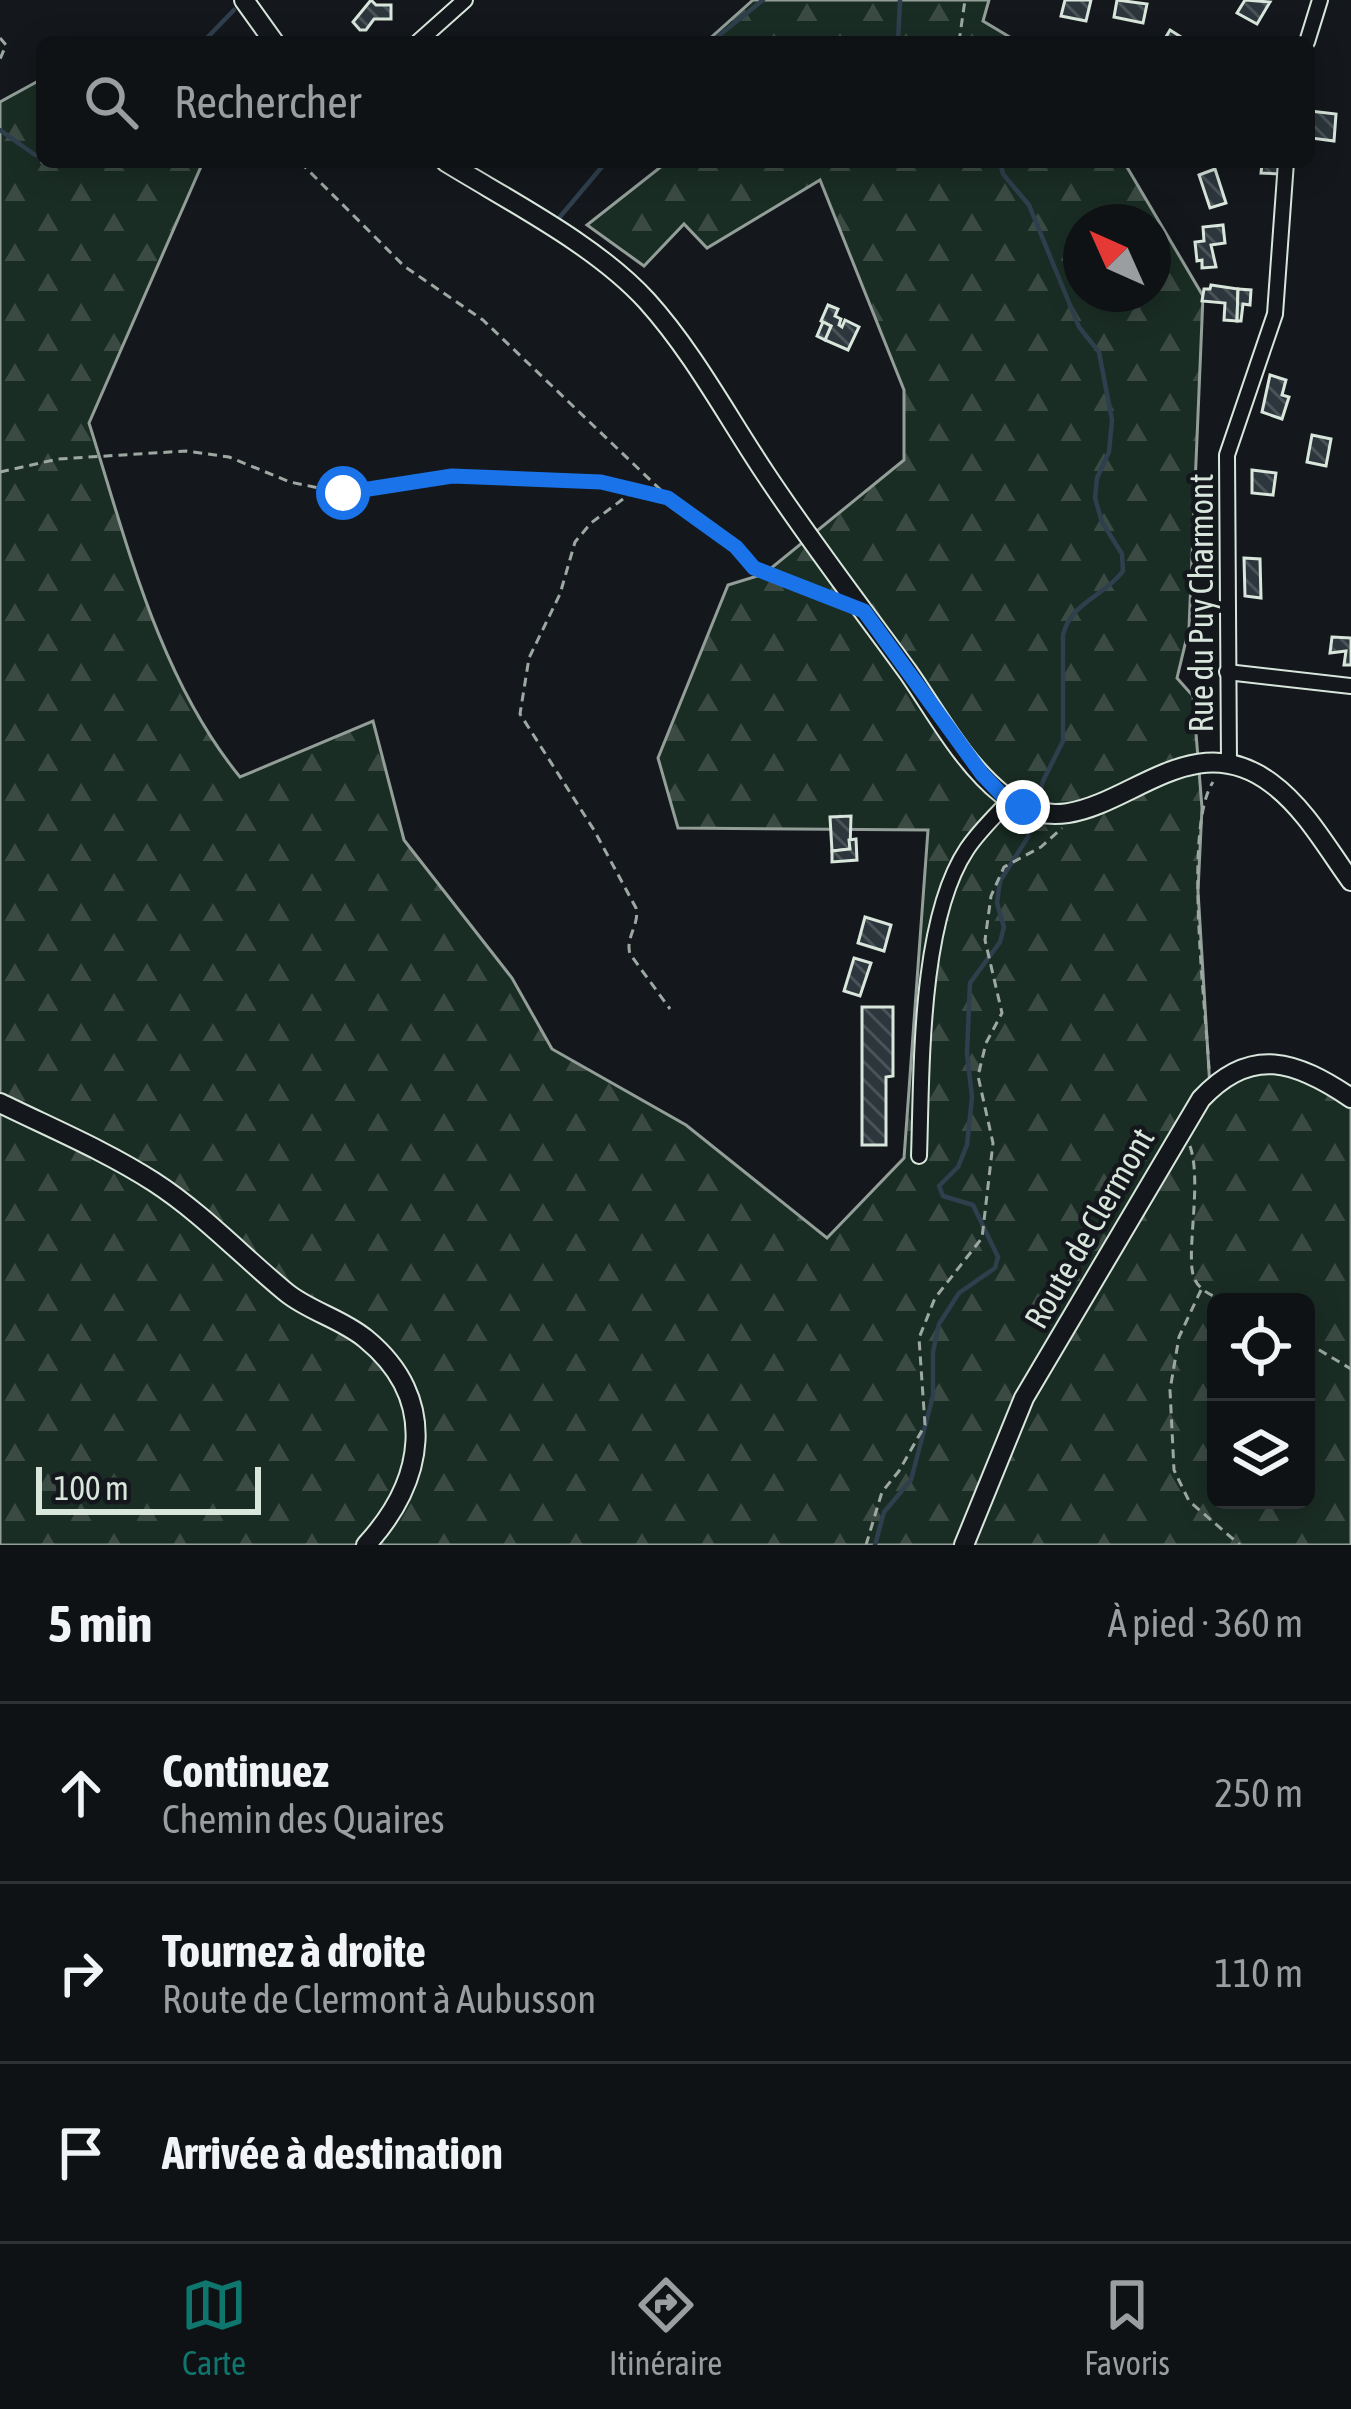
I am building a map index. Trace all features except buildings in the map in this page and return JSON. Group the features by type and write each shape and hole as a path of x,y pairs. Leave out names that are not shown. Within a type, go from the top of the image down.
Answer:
{"street":[{"path":"244,0 270,36"},
{"path":"425,36 465,0"},
{"path":"1308,36 1320,0"},
{"path":"455,168 604,263 651,305 792,513 982,774 1010,800 1038,812 1080,812 1167,770 1193,763 1229,764 1261,776 1282,792 1351,881"},
{"name":"Rue du Puy Charmont","path":"1229,764 1227,455 1275,314 1286,168"},
{"path":"1227,672 1351,686"},
{"path":"919,1156 924,1012 951,882 965,851 1010,800"},
{"name":"Route de Clermont","path":"964,1545 1024,1398 1181,1129 1210,1089 1240,1069 1270,1063 1315,1076 1351,1098"},
{"path":"0,1103 157,1184 292,1297 347,1325 390,1364 408,1390 417,1418 418,1443 407,1481 383,1526 365,1545"}],"path":[{"path":"960,36 965,0"},
{"path":"0,38 6,45 0,59"},
{"path":"306,168 404,266 484,320 668,498 736,547 754,568 864,611"},
{"path":"0,472 58,459 187,451 230,457 290,482 343,493 452,476 601,482 668,498"},
{"path":"637,488 603,512 575,542 560,594 529,658 520,714 589,822 636,908 630,954 670,1009"},
{"path":"1210,1089 1199,958 1202,820 1205,794 1229,764"},
{"path":"866,1545 882,1492 925,1425 919,1338 935,1298 982,1238 986,1220 993,1143 979,1076 986,1043 1002,1013 985,940 991,896 1004,867 1041,847 1080,812"},
{"path":"1181,1129 1192,1151 1197,1178 1192,1276 1208,1293"},
{"path":"1202,1290 1179,1337 1173,1372 1174,1470 1189,1501 1240,1545"},
{"path":"1315,1347 1351,1369"}],"green space":[{"path":"753,0 989,0 983,21 1008,36 713,36"},
{"path":"36,82 36,168 200,168 89,423 132,562 167,653 212,738 240,777 373,721 404,840 512,978 552,1049 686,1125 827,1238 904,1158 928,830 678,828 658,758 728,585 764,574 904,460 904,390 820,180 707,248 684,224 644,266 587,225 659,168 1128,168 1149,204 1063,204 1063,312 1171,312 1171,242 1203,296 1189,628 1177,678 1193,696 1202,808 1198,891 1210,1088 1284,1063 1351,1104 1351,1545 0,1545 0,102"}],"waterway":[{"path":"718,36 763,0"},
{"path":"898,36 900,0"},
{"path":"209,36 234,10"},
{"path":"0,130 36,155"},
{"path":"554,224 601,168"},
{"path":"1002,168 1029,205 1079,327 1099,352 1112,420 1109,452 1097,478 1095,498 1102,522 1122,554 1123,571 1067,624 1063,635 1063,741 1036,806"},
{"path":"875,1545 884,1512 911,1480 933,1396 933,1352 939,1324 959,1293 995,1268 998,1257 973,1205 943,1196 939,1186 958,1167 967,1145 972,1097 967,1054 970,983 1000,942 1004,927 997,903 1000,881 1028,837 1033,817"}],"route":[{"path":"343,493 452,476 601,482 668,498 736,547 754,568 864,611 982,774 1002,795 1023,807"}]}
